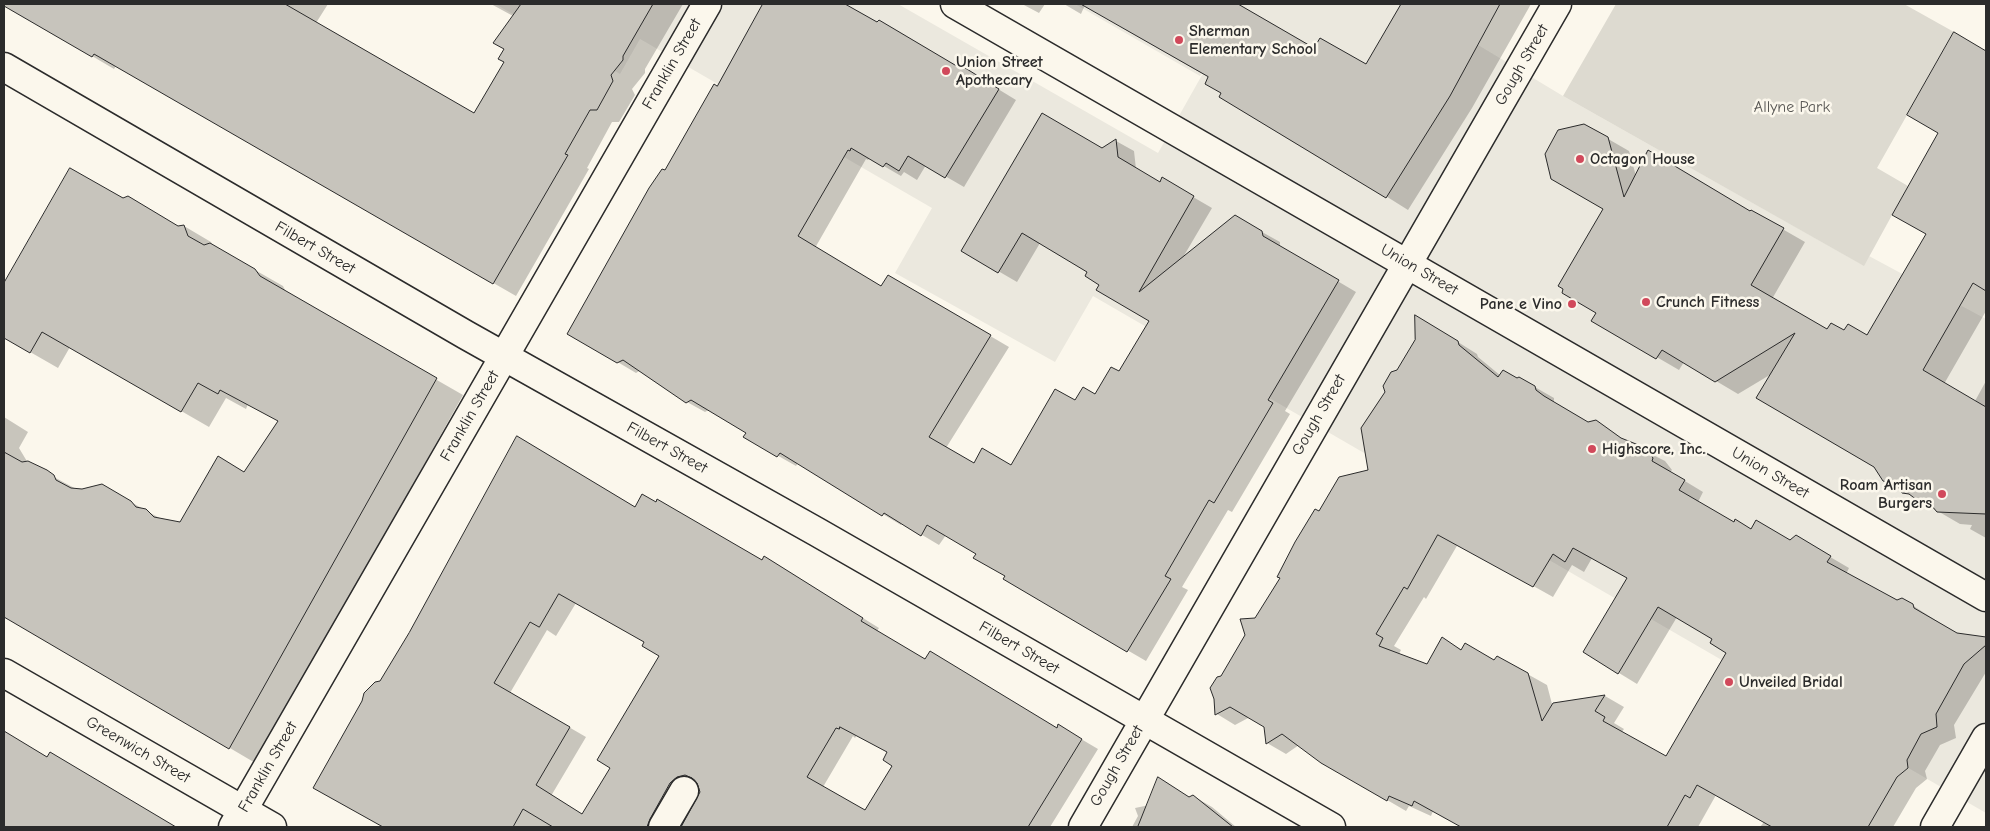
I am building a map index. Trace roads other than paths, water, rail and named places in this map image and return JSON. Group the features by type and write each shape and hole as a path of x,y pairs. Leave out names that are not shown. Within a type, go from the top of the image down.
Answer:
{"street":[{"name":"Franklin Street","path":"238,819 706,4"},
{"name":"Union Street","path":"956,4 1986,597"},
{"name":"Gough Street","path":"1083,827 1557,4"},
{"name":"Filbert Street","path":"4,67 504,356 1331,827"},
{"name":"Greenwich Street","path":"4,673 238,819 272,827"},
{"path":"1935,827 1986,738"},
{"path":"663,827 684,791"}],"place":[{"name":"Sherman Elementary School","path":"1179,40"},
{"name":"Union Street Apothecary","path":"946,71"},
{"name":"Octagon House","path":"1580,159"},
{"name":"Crunch Fitness","path":"1646,302"},
{"name":"Pane e Vino","path":"1572,304"},
{"name":"Highscore, Inc.","path":"1592,449"},
{"name":"Roam Artisan Burgers","path":"1942,494"},
{"name":"Unveiled Bridal","path":"1729,682"}],"park label":[{"name":"Allyne Park","path":"1792,107"}]}
